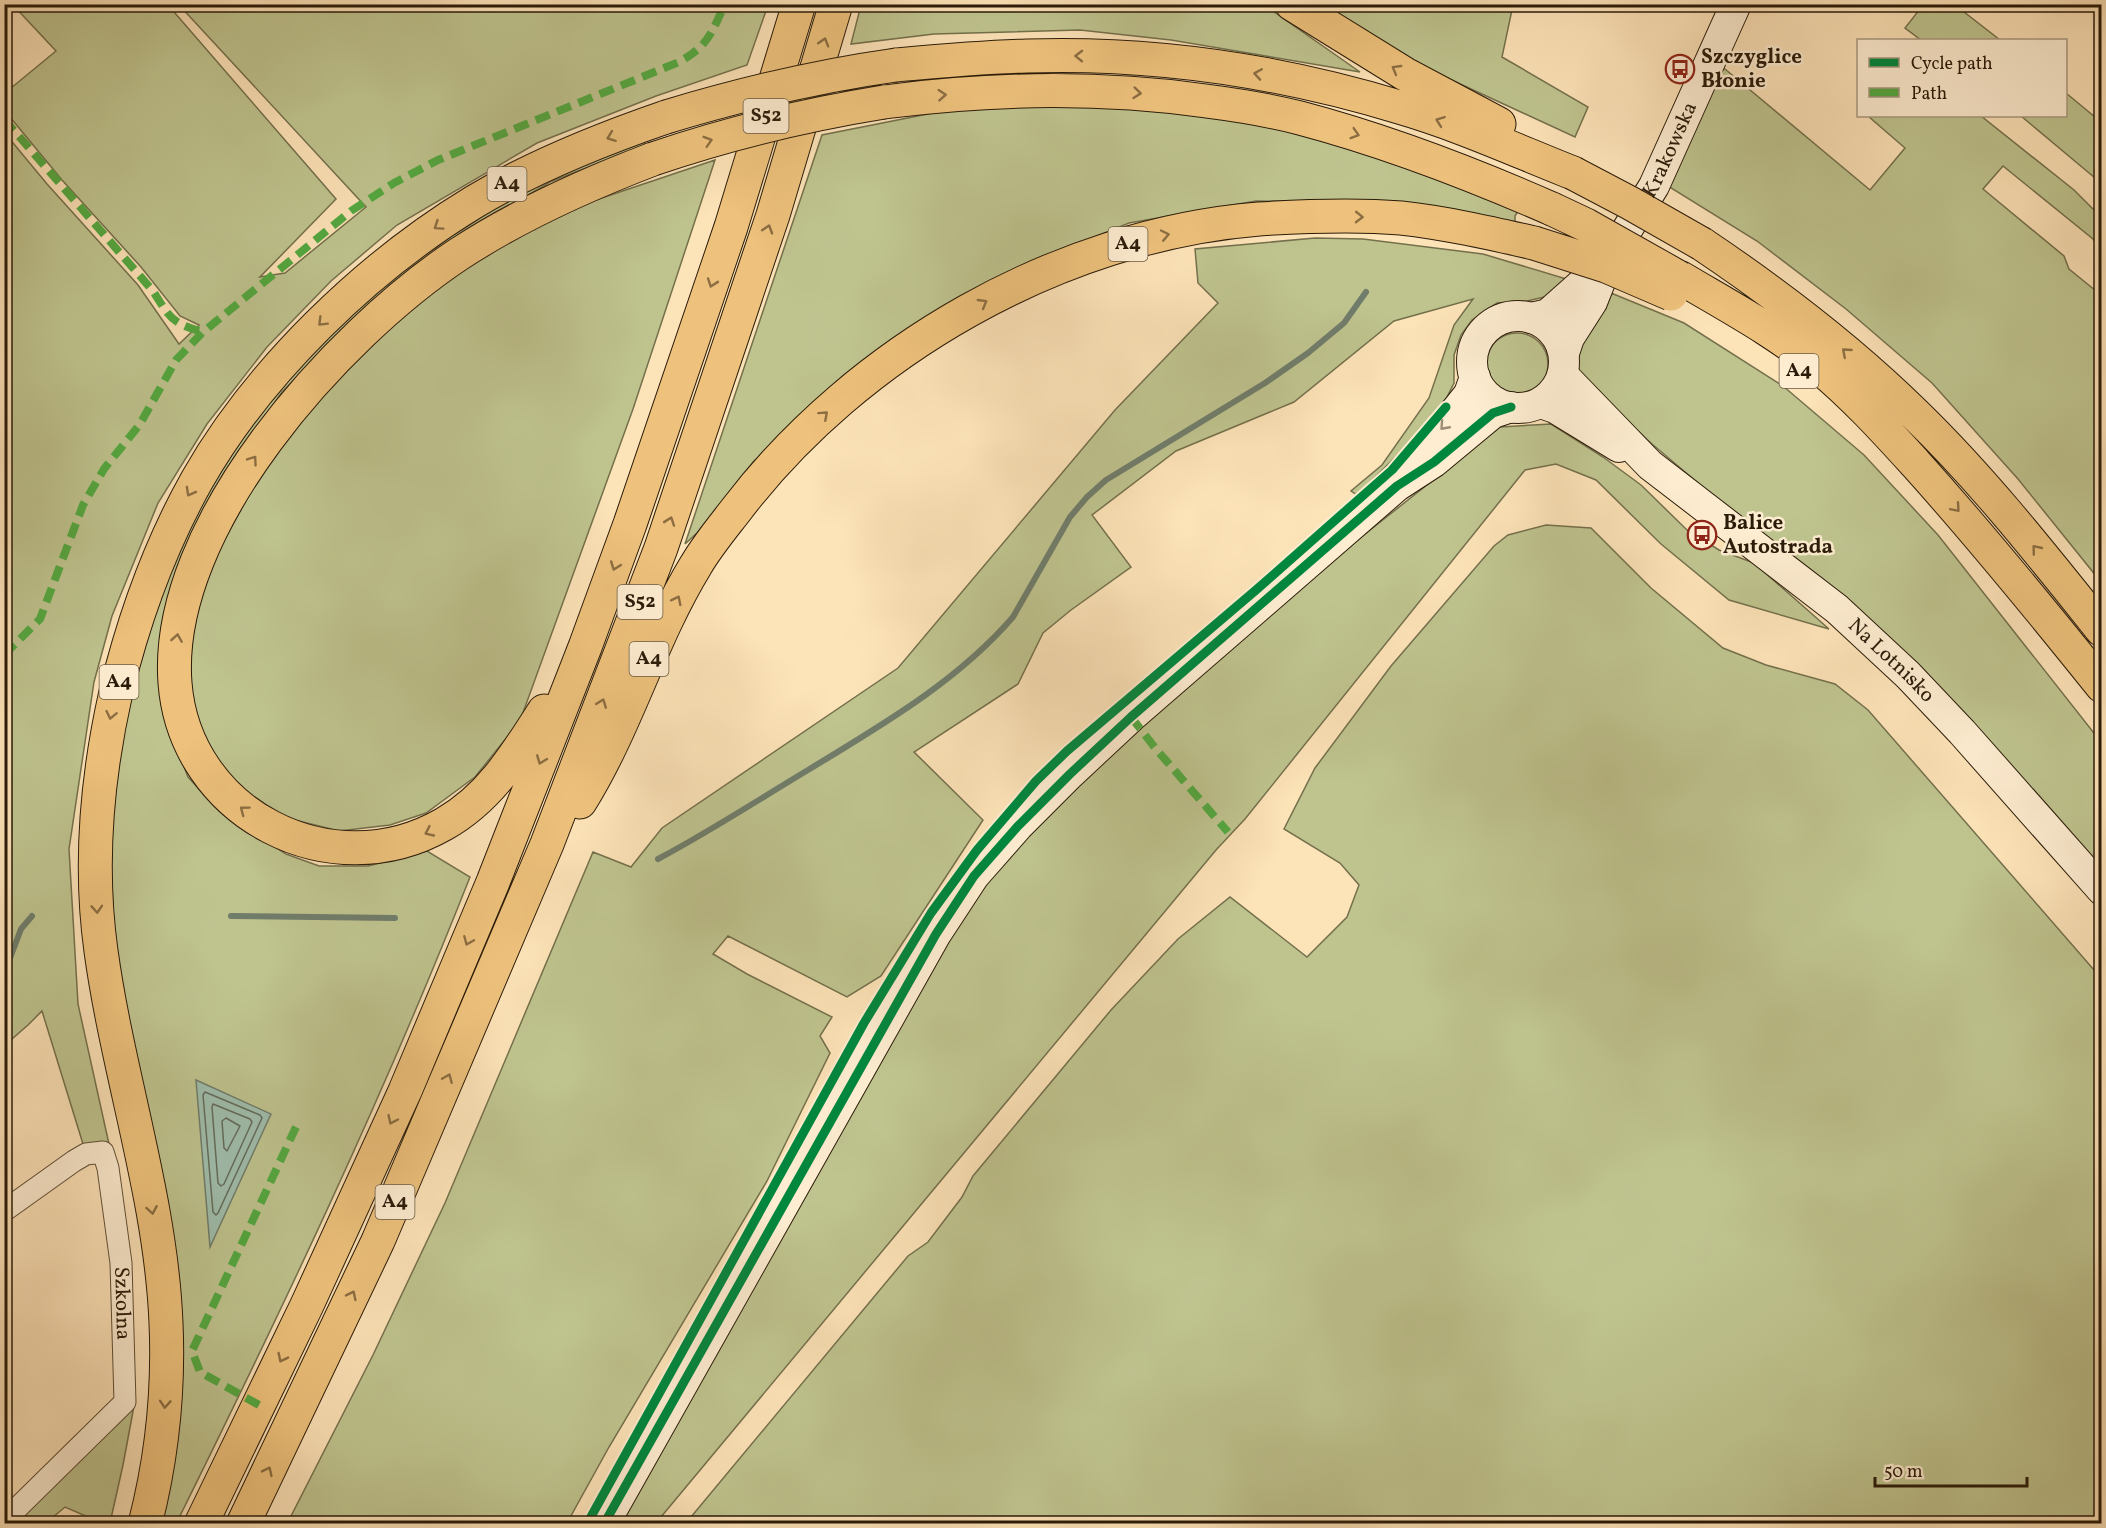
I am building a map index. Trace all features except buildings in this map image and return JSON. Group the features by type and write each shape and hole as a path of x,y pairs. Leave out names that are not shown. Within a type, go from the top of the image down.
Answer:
{"highway":[{"name":"S52","path":"585,647 630,524 731,227 799,4"},
{"name":"S52","path":"535,875 661,548 773,215 836,4"},
{"path":"1292,4 1395,69 1515,133 1573,173"},
{"name":"A4","path":"145,1524 155,1486 162,1440 166,1394 166,1320 152,1211 113,1031 100,946 96,886 97,821 104,755 120,674 138,614 185,501 218,446 268,380 337,308 406,248 474,202 578,150 666,117 792,83 896,65 1028,56 1090,57 1200,65 1325,87 1401,107 1573,173 1702,244 1807,319 1910,409 1993,497 2102,630"},
{"path":"585,647 513,760 477,800 445,824 424,835 399,843 377,846 334,847 292,838 256,819 238,806 219,788 193,750 185,731 175,686 176,651 182,613 189,588 212,530 252,460 322,373 398,301 472,245 530,212 653,159 736,132 788,119 927,96 1055,90 1120,91 1243,106 1299,117 1431,159 1482,178 1586,225 1676,286"},
{"name":"A4","path":"243,1524 378,1242 535,875 601,769 675,603 696,564 752,489 813,424 853,389 917,342 991,299 1080,259 1159,236 1209,226 1312,216 1398,218 1474,229 1534,243 1676,286 1762,345 1846,407 1917,465 1993,551 2102,686"},
{"path":"202,1520 307,1305 405,1091 493,882 585,647"}],"main road":[{"name":"Krakowska","path":"1563,364 1569,338 1592,302 1609,259 1654,186 1736,4"},
{"name":"Krakowska","path":"1531,318 1548,314 1609,259"},
{"path":"604,1524 936,933 975,876 1026,818 1131,717 1397,486 1434,462 1493,414 1510,408 1526,408 1552,394 1563,364 1559,341 1543,323 1531,318 1514,316 1498,321 1485,330 1476,344 1472,361 1475,377 1489,397 1510,408"},
{"name":"Na Lotnisko","path":"1563,364 1650,465"},
{"path":"1397,486 1470,394 1475,377"},
{"name":"Na Lotnisko","path":"1540,402 1555,408 1650,465 1837,609 1908,675 1962,732 2102,890"}],"street":[{"name":"Szkolna","path":"4,1211 74,1161 86,1154 103,1152 108,1168 121,1263 125,1402 4,1521"}],"green space":[{"path":"13,5 168,5 336,199 260,277 285,273 366,207 179,5 768,5 747,65 656,96 537,143 397,225 331,281 267,347 207,424 158,503 112,616 94,682 69,849 78,1004 109,1144 83,1144 42,1011 5,1045 4,132 47,184 138,285 179,344 199,325 180,316 141,267 62,180 5,111 5,93 56,51"},
{"path":"861,5 1264,5 1360,72 1171,40 1080,30 934,34 851,44"},
{"path":"1317,5 1513,5 1502,57 1588,107 1575,137 1391,52"},
{"path":"1923,5 1955,5 1999,39 1920,39 1905,28"},
{"path":"1719,64 1870,190 1905,148 1869,117 1982,117 2074,190 2101,217 2101,251 2093,239 2003,166 1983,189 2064,256 2069,269 2101,295 2101,582 2018,479 1932,383 1846,309 1757,241 1663,183"},
{"path":"2067,94 2101,122 2101,183 2022,117 2067,117"},
{"path":"1109,101 1248,119 1405,160 1522,205 1515,216 1515,222 1369,202 1256,201 1129,223 1033,262 836,384 753,462 698,532 685,544 822,135 958,108"},
{"path":"644,140 645,145 550,182 479,225 350,324 282,392 239,454 190,538 169,597 166,720 188,777 219,811 286,854 319,866 368,866 427,851 470,877 402,1042 330,1204 254,1365 176,1524 161,1523 178,1428 116,974 108,798 155,597 199,500 249,421 315,343 454,229 535,186"},
{"path":"715,160 633,409 520,721 475,777 426,813 390,825 339,831 279,816 241,793 211,755 189,697 188,642 204,577 276,446 415,299 482,252 563,211"},
{"path":"1315,238 1363,239 1483,254 1573,281 1549,296 1527,301 1497,303 1472,320 1461,335 1454,355 1454,383 1438,415 1357,495 1351,491 1382,465 1429,398 1454,325 1473,299 1394,321 1294,402 1176,451 1092,515 1131,567 1043,633 1018,684 914,752 983,820 881,976 847,997 728,936 713,954 832,1017 820,1036 830,1053 767,1181 609,1447 567,1523 287,1524 373,1355 445,1203 593,852 631,867 662,828 898,668 1115,410 1218,303 1198,283 1195,249"},
{"path":"1611,293 1684,323 1783,386 1864,455 1938,535 2101,742 2101,871 1802,571 1652,444 1584,381 1573,357"},
{"path":"1511,333 1523,333 1539,342 1546,352 1548,364 1546,376 1539,386 1523,395 1511,395 1500,390 1491,381 1486,370 1486,358 1491,347 1500,338"},
{"path":"1551,424 1603,457 1641,485 1687,530 1719,550 1754,563 1829,629 1729,600 1661,544 1596,480 1556,464 1525,470 1245,819 1216,850 656,1523 618,1524 980,885 1114,744 1360,538 1500,427"},
{"path":"1546,525 1591,528 1651,588 1723,648 1766,665 1835,684 1868,710 2101,978 2101,1523 686,1523 908,1256 928,1242 962,1197 973,1176 1111,1010 1178,939 1230,897 1307,957 1347,917 1359,885 1340,863 1284,829 1315,768 1391,666 1494,546 1508,535"},
{"path":"134,1406 110,1523 102,1523 65,1507 46,1523 14,1524"}],"water":[{"path":"196,1080 271,1114 210,1247"}],"waterway":[{"path":"658,859 863,737 943,682 991,640 1013,617 1070,517 1087,497 1106,480 1265,383 1308,353 1344,323 1366,292"},
{"path":"4,974 21,929 32,916"},
{"path":"231,916 395,918"}],"marked path":[{"path":"4,655 40,619 83,505 104,469 140,424 176,360 203,332 351,211 394,183 438,160 689,56 708,38 725,4"},
{"path":"4,119 153,291 172,318 184,326 203,332"},
{"path":"1131,717 1228,832"},
{"path":"259,1405 200,1372 192,1351 296,1127"}],"cycle path":[{"path":"587,1524 864,1023 931,913 977,850 1036,781 1067,751 1256,590 1392,470 1446,407"},
{"path":"604,1524 936,934 974,876 1018,826 1131,717 1397,486 1434,462 1493,413 1511,407"}],"place":[{"name":"Szczyglice Błonie","path":"1680,69"},
{"name":"Balice Autostrada","path":"1702,535"}]}
